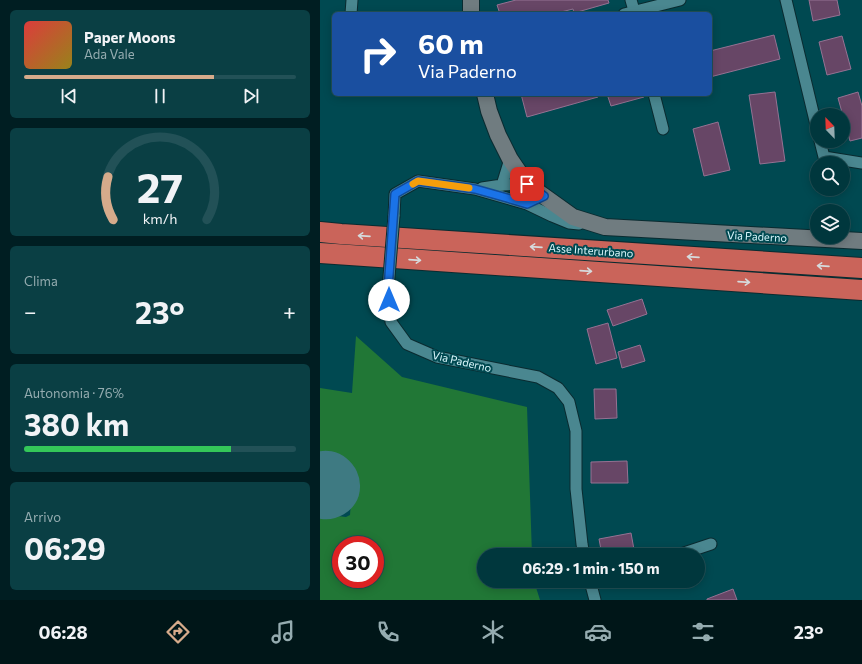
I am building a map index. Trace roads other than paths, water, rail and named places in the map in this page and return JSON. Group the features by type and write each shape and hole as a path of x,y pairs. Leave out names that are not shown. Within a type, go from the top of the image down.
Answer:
{"highway":[{"name":"Asse Interurbano","path":"320,232 862,268"},
{"name":"Asse Interurbano","path":"320,253 862,290"}],"street":[{"path":"351,12 352,0"},
{"path":"471,0 471,12"},
{"path":"631,0 631,12"},
{"path":"635,12 680,0"},
{"path":"786,0 812,108"},
{"name":"Via Paderno","path":"485,96 489,111 498,135 510,159 527,184 573,217 605,227"},
{"path":"654,96 663,130"},
{"path":"822,148 824,157 862,163"},
{"path":"502,185 510,159"},
{"name":"Via Paderno","path":"583,548 576,489 576,431 569,402 558,388 538,377 437,357 407,344 391,322 388,289 395,194 418,181 475,189 527,204 569,223 605,227 862,241"},
{"name":"Via Paderno","path":"475,189 502,185 527,184"},
{"path":"527,204 544,196"},
{"path":"699,548 711,544"},
{"path":"592,588 595,600"}]}
